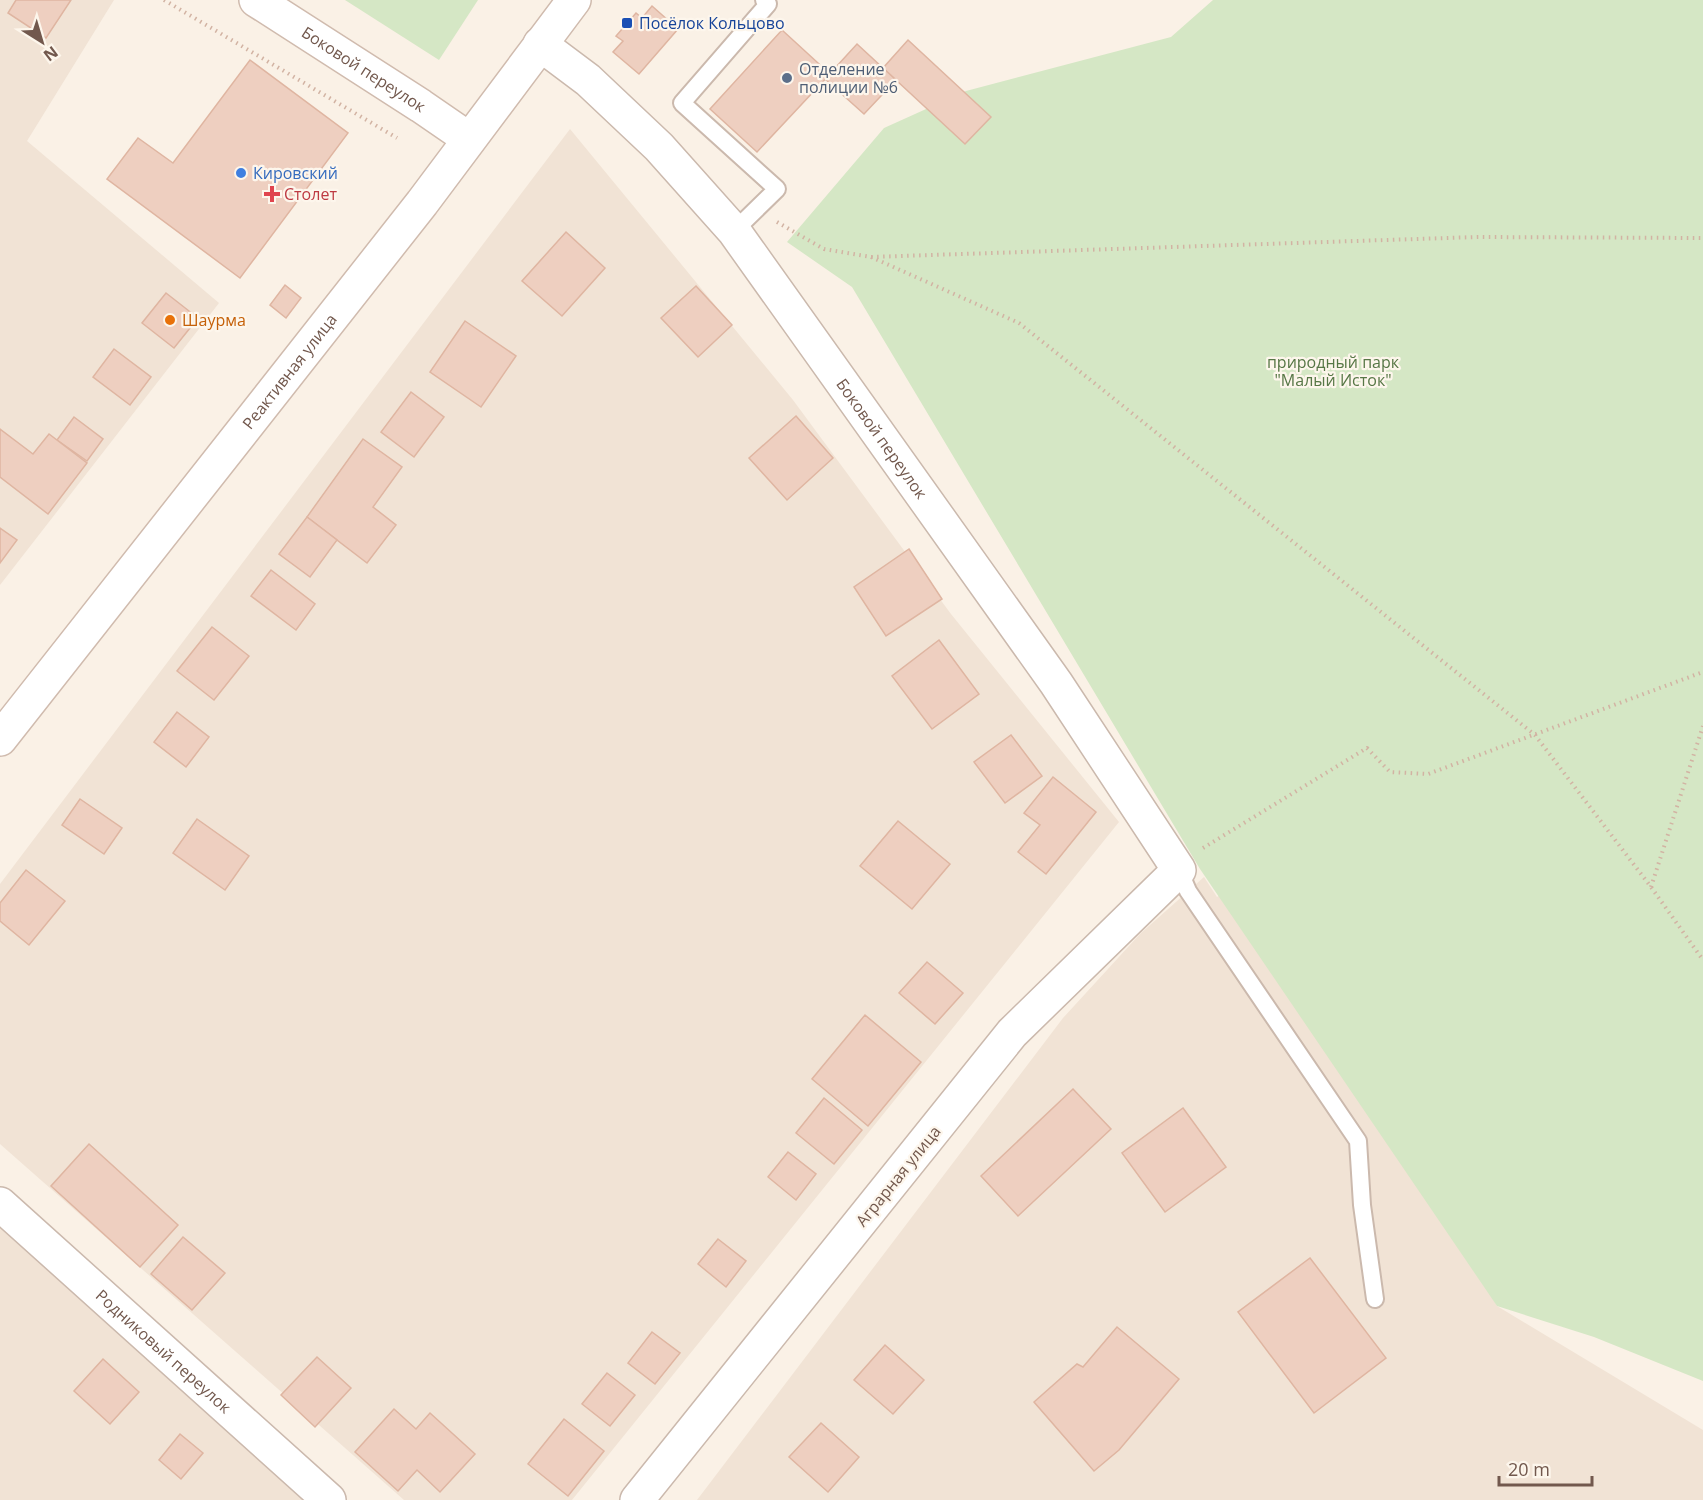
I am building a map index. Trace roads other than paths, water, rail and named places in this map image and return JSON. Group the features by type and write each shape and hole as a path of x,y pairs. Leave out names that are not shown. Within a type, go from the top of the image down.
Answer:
{"street":[{"name":"Боковой переулок","path":"256,0 469,139"},
{"name":"Реактивная улица","path":"0,740 414,212 574,0"},
{"name":"Боковой переулок","path":"540,44 588,80 660,147 745,220 1179,870"},
{"name":"Аграрная улица","path":"637,1500 1012,1033 1179,870"},
{"name":"Родниковый переулок","path":"0,1204 328,1500"}],"lane":[{"path":"745,220 777,189 682,103 768,4 764,0"},
{"path":"1179,870 1188,891 1358,1141 1362,1205 1375,1299"}],"place":[{"name":"Посёлок Кольцово","path":"627,23"},
{"name":"Отделение полиции №6","path":"787,78"},
{"name":"Кировский","path":"241,173"},
{"name":"Столет","path":"272,194"},
{"name":"Шаурма","path":"170,320"}],"park label":[{"name":"природный парк \"Малый Исток\"","path":"1333,371"}]}
